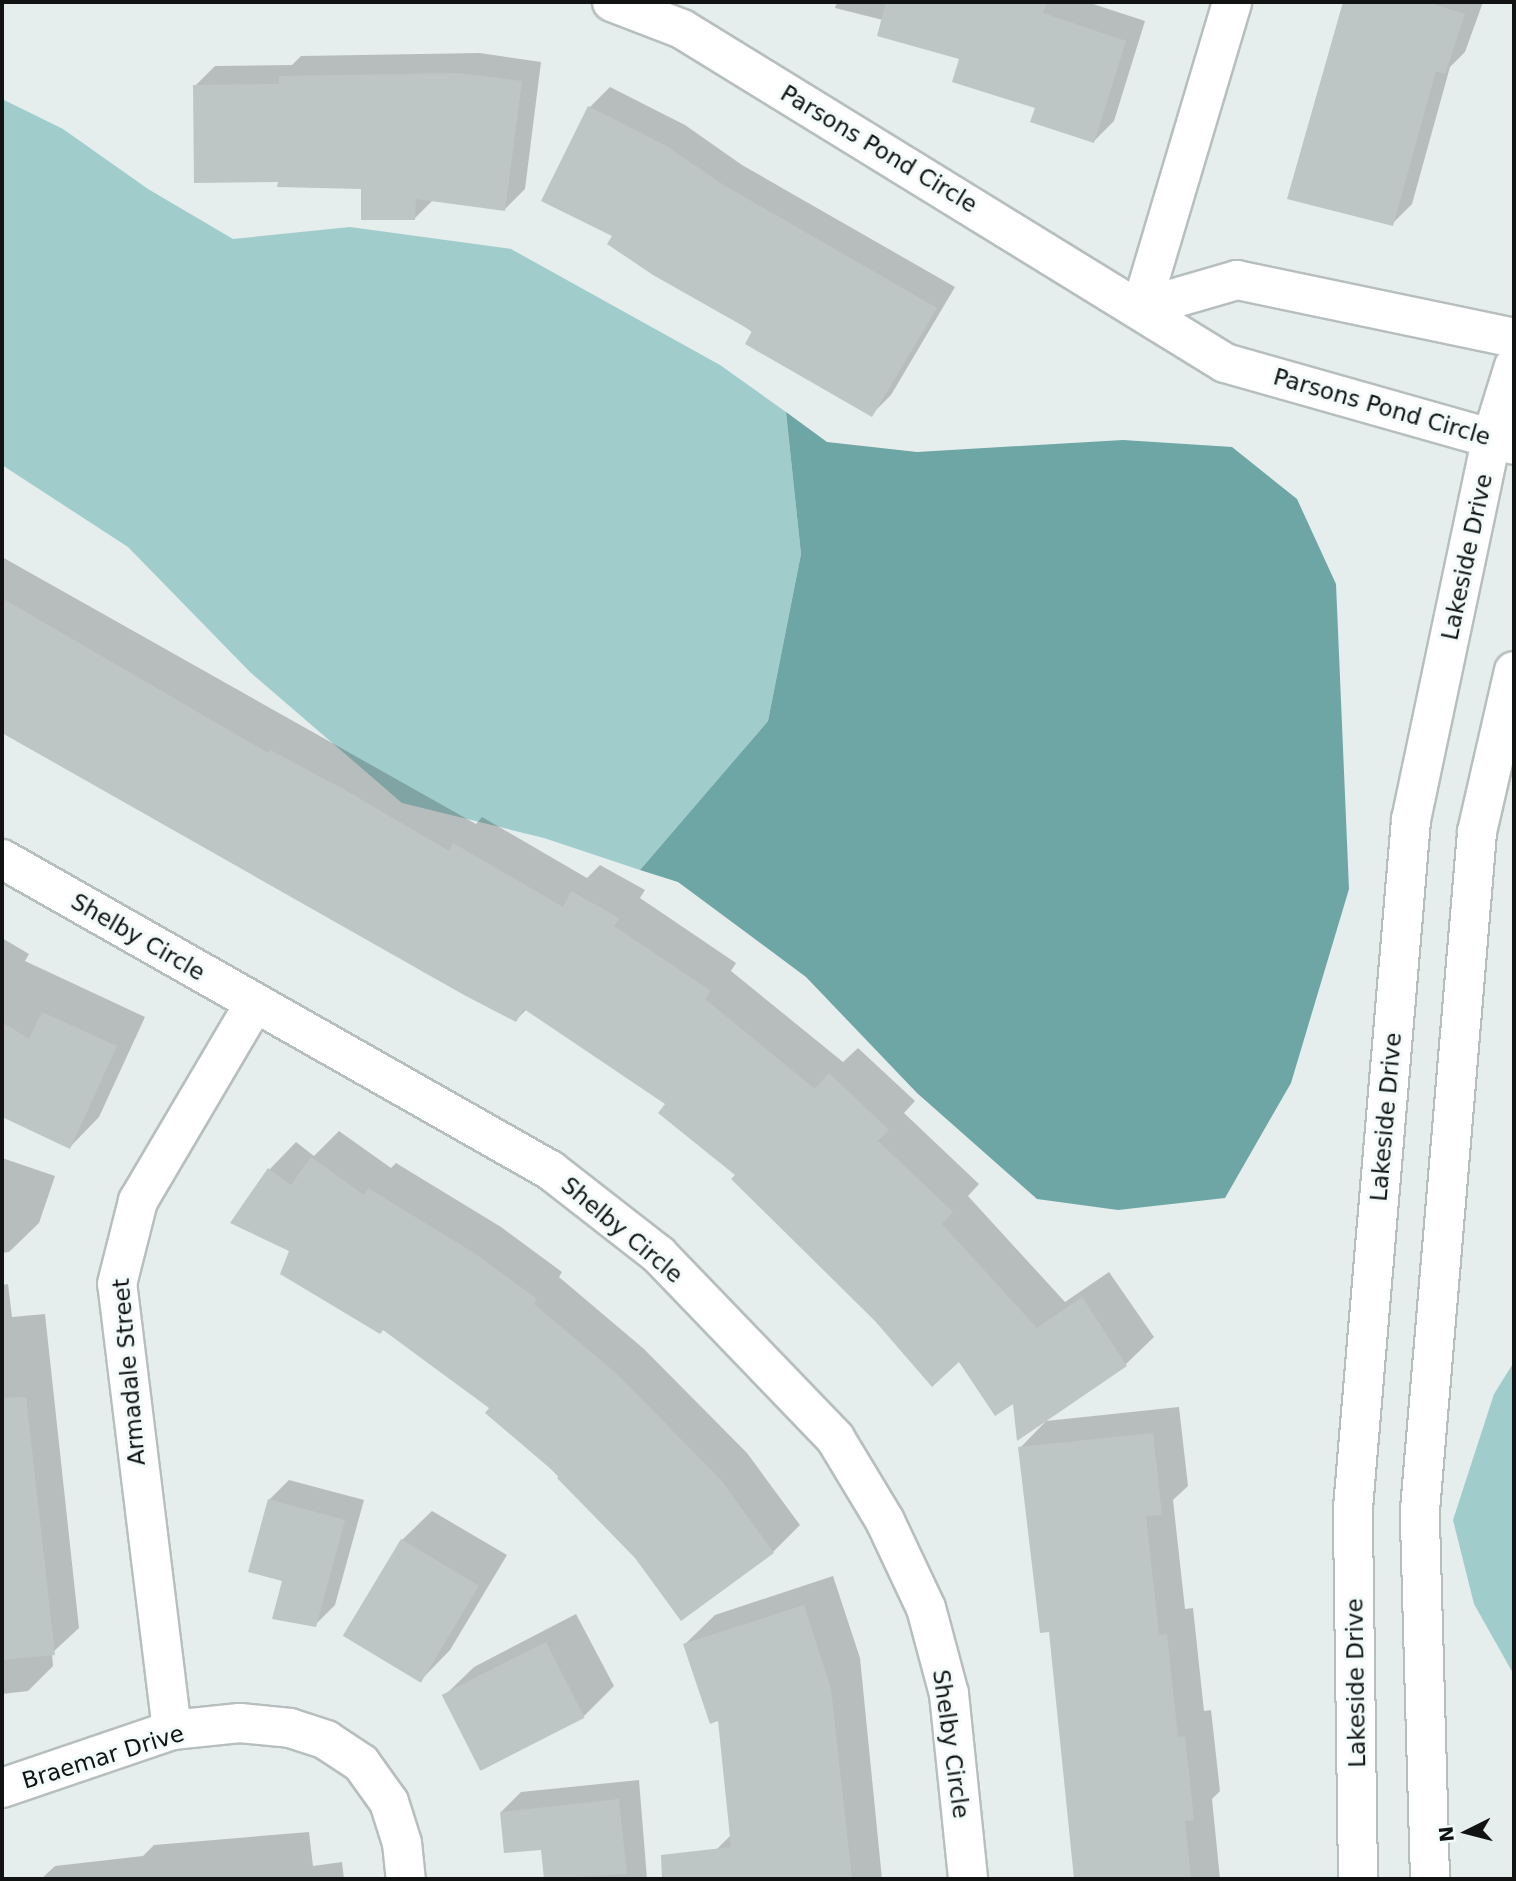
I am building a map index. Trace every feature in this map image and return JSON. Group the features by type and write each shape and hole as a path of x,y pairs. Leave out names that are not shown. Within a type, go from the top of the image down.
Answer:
{"street":[{"name":"Parsons Pond Circle","path":"611,2 686,15 1225,363 1503,441"},
{"path":"1141,308 1232,2"},
{"path":"1141,308 1237,280 1514,338"},
{"name":"Lakeside Drive","path":"1358,1879 1353,1508 1411,820 1503,441 1514,366"},
{"path":"1430,1879 1420,1510 1477,832 1514,671"},
{"name":"Shelby Circle","path":"2,859 550,1170 660,1255 835,1438 885,1521 926,1608 949,1694 968,1879"},
{"name":"Armadale Street","path":"172,1730 117,1284 122,1249 138,1201 254,1004"},
{"name":"Braemar Drive","path":"2,1788 172,1730 240,1723 290,1728 326,1740 361,1763 389,1802 402,1843 406,1879"}],"shaded area":[{"path":"2,99 63,129 148,189 233,239 350,227 511,249 720,365 786,412 801,554 768,721 640,870 544,838 402,803 250,672 128,547 2,465"},
{"path":"786,412 827,442 917,452 1123,440 1232,447 1297,499 1336,584 1349,889 1291,1083 1225,1198 1118,1210 1037,1199 917,1093 806,977 678,882 640,870 768,721 801,554"},
{"path":"1514,1362 1514,1675 1474,1604 1453,1520 1494,1394"}],"building":[{"path":"886,2 1047,2 1043,13 1126,41 1094,143 1030,122 1035,108 952,82 959,59 877,36"},
{"path":"1343,2 1427,2 1465,14 1445,74 1436,71 1393,226 1287,199"},
{"path":"459,73 522,81 505,211 416,199 415,220 361,220 361,189 277,187 278,182 194,183 193,85 279,84 279,76"},
{"path":"588,106 665,145 722,184 937,308 872,417 745,344 752,331 653,275 607,244 612,236 541,201"},
{"path":"2,598 268,753 270,750 345,790 449,851 453,843 563,907 571,891 619,918 614,926 711,991 705,999 815,1089 829,1073 889,1130 878,1141 953,1212 942,1224 1037,1328 1082,1297 1127,1366 1017,1441 1013,1404 995,1416 959,1362 932,1387 875,1321 731,1179 735,1175 658,1113 665,1104 524,1009 516,1022 464,995 2,733"},
{"path":"42,1012 117,1046 70,1149 2,1117 2,1022 29,1039"},
{"path":"311,1157 364,1195 368,1188 474,1253 537,1299 534,1304 618,1375 721,1480 774,1553 681,1621 635,1558 557,1478 559,1476 485,1413 489,1408 383,1330 380,1334 280,1274 289,1251 230,1223 268,1168 291,1185"},
{"path":"26,1397 55,1655 2,1660 2,1398"},
{"path":"1153,1433 1162,1515 1146,1516 1159,1635 1167,1634 1178,1737 1185,1736 1194,1820 1185,1821 1191,1879 1074,1879 1049,1632 1040,1633 1018,1447"},
{"path":"268,1499 345,1520 316,1627 272,1619 282,1581 248,1572"},
{"path":"401,1539 479,1586 421,1683 343,1636"},
{"path":"804,1605 831,1689 852,1879 662,1879 661,1855 731,1847 718,1721 710,1724 683,1644"},
{"path":"546,1642 585,1718 480,1771 442,1695"},
{"path":"619,1799 627,1874 544,1879 541,1850 504,1853 500,1812"}]}
